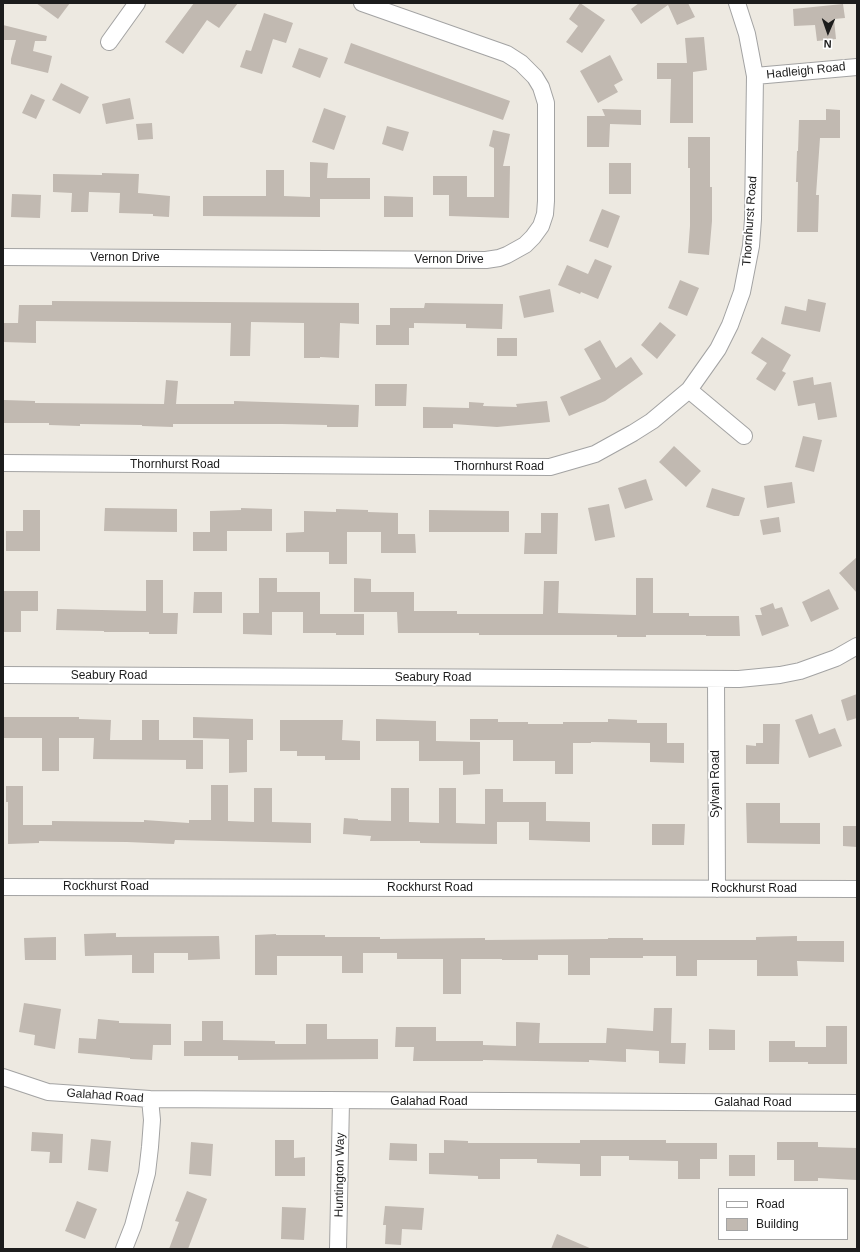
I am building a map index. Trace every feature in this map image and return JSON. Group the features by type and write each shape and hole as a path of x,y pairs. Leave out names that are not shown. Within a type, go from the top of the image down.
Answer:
{"street":[{"path":"109,42 137,3"},
{"name":"Vernon Drive","path":"3,257 486,260 507,255 525,245 541,226 545,214 546,103 541,87 535,77 521,63 507,54 362,3"},
{"name":"Thornhurst Road","path":"3,463 550,467 595,454 652,421 688,390 718,349 730,325 742,292 747,268 751,246 753,219 755,76 747,34 737,3"},
{"name":"Hadleigh Road","path":"755,76 857,67"},
{"path":"688,390 744,436"},
{"name":"Seabury Road","path":"3,676 716,679 761,677 800,671 836,658 857,646"},
{"name":"Sylvan Road","path":"716,679 717,889"},
{"name":"Rockhurst Road","path":"3,887 857,889"},
{"name":"Galahad Road","path":"3,1077 48,1092 150,1099 857,1103"},
{"path":"124,1249 133,1226 147,1173 152,1120 150,1099"},
{"name":"Huntington Way","path":"338,1249 341,1101"}],"building":[{"path":"36,3 70,3 58,19"},
{"path":"194,3 238,3 219,28 207,20 183,54 165,42"},
{"path":"580,3 605,20 582,53 566,42 578,26 569,19"},
{"path":"639,3 688,3 695,17 677,25 668,5 641,24 631,9"},
{"path":"843,4 845,18 834,19 836,39 817,41 815,25 794,26 793,9"},
{"path":"264,13 293,23 286,43 273,39 262,74 240,67 246,50 251,51"},
{"path":"3,25 47,36 46,41 35,41 33,51 52,56 48,73 11,64 16,40 3,40"},
{"path":"704,37 707,70 693,72 693,123 670,123 671,79 657,79 657,63 687,63 685,38"},
{"path":"351,43 510,101 503,120 344,63"},
{"path":"299,48 328,58 320,78 292,67"},
{"path":"610,55 623,80 614,85 618,92 598,103 580,71"},
{"path":"61,83 89,97 80,114 52,100"},
{"path":"31,94 45,100 36,119 22,113"},
{"path":"130,98 134,119 106,124 102,104"},
{"path":"324,108 346,116 334,150 312,142"},
{"path":"602,109 641,110 641,125 610,124 609,147 587,147 587,116 605,116"},
{"path":"826,109 840,110 840,138 820,138 816,195 819,195 818,232 797,232 798,182 796,182 799,120 826,120"},
{"path":"152,123 153,139 138,140 136,124"},
{"path":"387,126 409,132 403,151 382,144"},
{"path":"493,130 510,134 503,166 510,166 509,218 449,216 449,195 433,195 433,176 467,176 467,197 494,197 494,148 489,146"},
{"path":"688,137 710,137 712,221 709,255 688,253 690,226 690,168 688,168"},
{"path":"310,162 328,163 327,178 370,178 370,199 320,199 320,217 203,216 203,196 266,196 266,170 284,170 284,196 310,197"},
{"path":"609,163 631,163 631,194 609,194"},
{"path":"102,173 139,174 138,193 170,196 169,217 153,216 153,214 119,213 120,193 89,192 88,212 71,212 72,193 53,192 53,174 102,175"},
{"path":"12,194 41,195 40,218 11,217"},
{"path":"384,196 413,197 413,217 384,217"},
{"path":"602,209 620,216 608,248 589,241"},
{"path":"595,259 612,266 598,299 581,292 580,294 558,285 567,265 588,274"},
{"path":"680,280 699,288 687,316 668,308"},
{"path":"550,289 554,312 524,318 519,296"},
{"path":"808,299 826,303 820,332 781,324 785,306 806,311"},
{"path":"52,301 359,303 359,324 340,323 339,358 304,358 304,323 251,322 250,356 230,356 231,323 36,321 36,343 3,342 3,323 18,323 19,305 52,305"},
{"path":"425,303 503,304 502,329 466,328 466,324 414,323 414,328 409,328 409,345 376,345 376,325 390,325 390,308 424,308"},
{"path":"660,322 676,335 657,359 641,345"},
{"path":"762,337 791,355 782,371 786,373 775,391 756,379 767,363 751,353"},
{"path":"497,338 517,338 517,356 497,356"},
{"path":"600,340 616,368 631,357 643,374 605,401 569,416 560,397 601,379 584,349"},
{"path":"813,377 814,385 831,382 837,417 818,420 815,403 798,406 793,381"},
{"path":"166,380 178,381 176,404 234,404 234,401 359,405 358,427 327,427 327,425 282,424 173,424 173,427 142,425 80,424 80,426 49,425 49,423 3,423 4,400 35,401 35,403 164,404"},
{"path":"375,384 407,384 406,406 375,406"},
{"path":"547,401 550,422 497,427 453,424 453,428 423,428 423,407 469,408 469,402 484,403 483,406 517,407 516,404"},
{"path":"803,436 822,440 814,472 795,467"},
{"path":"674,446 701,471 686,487 659,462"},
{"path":"646,479 653,500 625,509 618,488"},
{"path":"792,482 795,503 767,508 764,486"},
{"path":"712,488 745,498 739,516 734,516 706,507"},
{"path":"609,504 615,537 595,541 588,508"},
{"path":"105,508 177,509 177,532 104,531"},
{"path":"241,508 272,509 272,531 227,531 227,551 193,551 193,532 210,532 210,511 241,510"},
{"path":"336,509 398,513 398,534 415,534 416,553 381,553 381,532 347,532 347,564 329,564 329,552 286,552 286,533 304,532 304,511 336,512"},
{"path":"23,510 40,510 40,551 6,551 6,531 23,531"},
{"path":"429,510 509,511 509,532 429,532"},
{"path":"541,513 558,513 557,554 524,554 525,533 541,533"},
{"path":"779,517 781,532 763,535 760,520"},
{"path":"857,557 857,593 839,573"},
{"path":"259,578 277,578 277,592 320,592 320,614 364,614 364,635 303,633 303,612 272,612 272,635 243,634 243,613 259,613"},
{"path":"354,578 371,579 371,592 414,592 414,611 457,611 457,614 543,614 544,581 559,581 558,613 636,615 636,578 653,578 653,613 689,613 689,616 739,616 740,636 646,635 646,637 617,637 617,635 479,635 479,633 398,633 397,612 354,612"},
{"path":"146,580 163,580 163,613 178,613 177,634 56,630 57,609 146,611"},
{"path":"829,589 839,609 811,622 802,602"},
{"path":"4,591 38,591 38,611 21,611 21,632 4,632"},
{"path":"194,592 222,592 222,613 193,613"},
{"path":"773,603 775,609 782,607 789,626 762,636 755,615 762,615 760,608"},
{"path":"857,694 857,718 847,721 841,700"},
{"path":"812,714 819,734 835,728 842,746 809,758 795,720"},
{"path":"3,717 79,717 79,719 111,720 110,740 142,740 142,720 159,720 159,740 203,740 203,769 186,769 186,760 93,759 94,738 59,738 59,771 42,771 42,738 3,738"},
{"path":"193,717 253,719 253,740 247,740 247,772 229,773 229,739 193,738"},
{"path":"376,719 436,721 436,741 480,742 480,774 463,775 463,761 419,761 419,741 376,741"},
{"path":"470,719 498,719 498,722 528,722 528,724 608,722 608,719 637,720 637,723 667,723 667,743 684,743 684,763 650,762 650,743 573,743 573,774 555,774 555,761 513,761 513,740 470,740"},
{"path":"280,720 343,720 342,740 360,741 360,760 325,760 325,756 297,756 297,751 280,751"},
{"path":"763,724 780,724 779,764 746,764 746,745 756,746 756,743 763,743"},
{"path":"211,785 228,785 228,821 254,822 254,788 272,788 272,822 311,823 311,843 175,840 174,844 39,841 39,843 8,844 8,802 6,802 6,786 23,786 23,825 52,825 52,821 144,822 144,820 189,823 189,820 211,820"},
{"path":"391,788 409,788 409,822 439,823 439,788 456,788 456,823 485,824 485,789 503,789 503,802 546,802 546,821 590,822 590,842 529,840 529,822 497,822 497,844 370,841 371,836 343,834 344,818 391,821"},
{"path":"746,803 780,803 780,823 820,823 820,844 747,843"},
{"path":"652,824 685,824 684,845 652,845"},
{"path":"843,826 857,826 857,847 843,846"},
{"path":"116,933 116,937 219,936 220,959 188,960 188,953 154,953 154,973 132,973 132,955 85,956 84,934"},
{"path":"255,935 325,935 325,937 380,937 380,939 485,938 485,940 643,938 643,940 756,940 756,937 797,936 797,941 844,941 844,962 797,961 798,976 757,976 757,960 697,960 697,976 676,976 676,956 643,956 643,958 590,958 590,975 568,975 568,955 538,955 538,960 461,959 461,994 443,994 443,959 397,959 397,953 363,953 363,973 342,973 342,956 277,956 277,975 255,975"},
{"path":"56,937 56,960 25,960 24,938"},
{"path":"24,1003 61,1009 55,1049 34,1045 35,1035 19,1032"},
{"path":"654,1008 672,1008 671,1043 686,1043 685,1064 659,1063 659,1051 626,1049 626,1062 589,1060 589,1062 483,1060 413,1061 414,1047 395,1047 396,1027 436,1027 436,1041 483,1041 483,1045 516,1046 516,1022 540,1023 539,1043 606,1043 607,1028 653,1031"},
{"path":"98,1019 119,1021 119,1023 171,1024 171,1045 153,1045 152,1060 78,1053 79,1038 96,1039"},
{"path":"202,1021 223,1021 223,1040 275,1041 275,1044 306,1044 306,1024 327,1024 327,1039 378,1039 378,1059 238,1060 238,1056 184,1056 184,1041 202,1041"},
{"path":"826,1026 847,1026 847,1064 769,1062 769,1041 795,1041 795,1047 826,1047"},
{"path":"709,1029 735,1030 735,1050 709,1050"},
{"path":"32,1132 63,1134 62,1163 49,1163 50,1152 31,1151"},
{"path":"91,1139 111,1141 108,1172 88,1170"},
{"path":"275,1140 294,1140 294,1158 305,1157 305,1176 275,1176"},
{"path":"444,1140 468,1141 468,1143 580,1143 580,1140 666,1140 666,1143 717,1143 717,1159 700,1159 700,1179 678,1179 678,1161 629,1160 629,1156 601,1156 601,1176 580,1176 580,1164 537,1163 537,1159 500,1159 500,1179 478,1179 478,1176 429,1174 429,1153 444,1153"},
{"path":"191,1142 213,1144 211,1176 189,1174"},
{"path":"777,1142 818,1142 818,1147 857,1148 857,1180 818,1178 818,1181 794,1181 794,1160 777,1160"},
{"path":"390,1143 417,1144 417,1161 389,1160"},
{"path":"729,1155 755,1155 755,1176 729,1176"},
{"path":"187,1191 207,1199 188,1249 169,1249 179,1222 175,1221"},
{"path":"77,1201 97,1209 85,1239 65,1231"},
{"path":"385,1206 424,1208 422,1230 402,1229 401,1245 385,1244 386,1225 383,1225"},
{"path":"282,1207 306,1208 304,1240 281,1239"},
{"path":"557,1234 592,1249 551,1249"}]}
